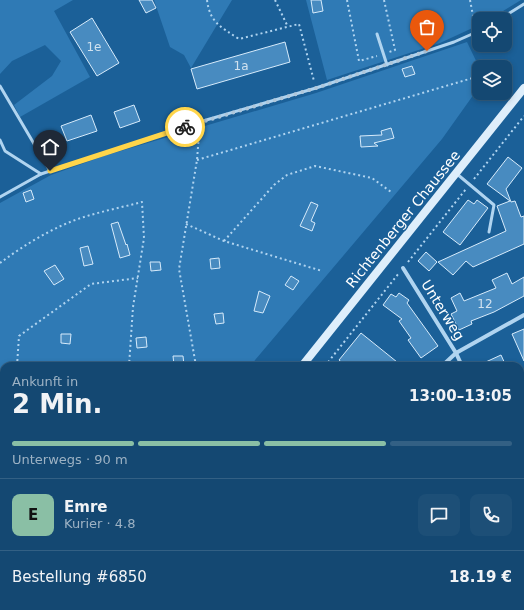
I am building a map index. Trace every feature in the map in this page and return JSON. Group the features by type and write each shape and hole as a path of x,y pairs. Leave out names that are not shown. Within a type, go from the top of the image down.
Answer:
{"street":[{"name":"Richtenberger Chaussee","path":"305,362 524,88"},
{"name":"Unterweg","path":"403,268 460,362"},
{"path":"446,362 456,353 524,315"}],"lane":[{"path":"511,12 524,4"},
{"path":"377,34 387,65"},
{"path":"0,197 41,174 196,123 316,88 387,65 454,42 472,34"},
{"path":"0,86 50,171"},
{"path":"0,140 5,151 41,174"},
{"path":"456,173 494,205 489,232"}],"path":[{"path":"207,0 208,10 214,21 239,39 299,24 316,88"},
{"path":"275,0 288,27"},
{"path":"470,0 473,12"},
{"path":"197,160 472,78"},
{"path":"328,362 524,116"},
{"path":"195,362 179,269 197,160 199,134"},
{"path":"224,241 274,185 287,175 315,166 372,178 391,192"},
{"path":"0,263 63,225 84,217 142,202 144,238 133,307 129,362"},
{"path":"186,224 224,241 322,271"},
{"path":"17,362 19,336 91,284 138,278"}],"shaded area":[{"path":"0,0 73,0 54,11 90,77 20,117 14,105 52,76 61,61 45,45 12,61 0,74"},
{"path":"154,0 232,0 191,68 184,55 170,47"},
{"path":"306,0 521,0 501,12 472,12 472,28 440,43 327,80"},
{"path":"467,42 476,60 472,60 472,97 442,139 253,362 0,362 0,203 51,175 104,156 316,93"}],"building":[{"path":"139,0 152,0 156,8 146,13"},
{"path":"311,0 321,0 323,11 313,13"},
{"path":"437,17 439,25 420,30 418,21"},
{"path":"92,18 119,63 97,76 70,32"},
{"path":"285,42 290,62 197,89 191,69"},
{"path":"412,66 415,74 405,77 402,69"},
{"path":"134,105 140,121 120,128 114,112"},
{"path":"91,115 97,131 67,141 61,126"},
{"path":"391,128 394,138 374,143 378,146 361,147 360,136 382,135 381,131"},
{"path":"508,157 522,168 506,189 511,202 515,201 521,217 524,216 524,244 473,267 466,261 453,275 438,262 506,231 497,206 510,201 487,184"},
{"path":"31,190 34,199 26,202 23,193"},
{"path":"468,200 474,204 477,200 488,208 460,245 443,232"},
{"path":"311,202 318,205 311,221 315,223 312,231 300,226"},
{"path":"118,222 130,255 120,258 111,224"},
{"path":"88,246 93,264 84,266 80,248"},
{"path":"426,252 437,262 429,271 418,261"},
{"path":"219,258 220,268 211,269 210,259"},
{"path":"150,262 160,262 161,270 151,271"},
{"path":"55,265 64,279 54,285 44,271"},
{"path":"507,273 512,284 524,277 524,296 494,312 471,321 472,324 459,330 451,314 457,311 451,298 460,293 464,301 496,288 492,280"},
{"path":"291,276 299,281 293,290 285,285"},
{"path":"259,291 270,296 263,313 254,311"},
{"path":"399,293 409,300 407,303 438,346 421,358 408,340 411,338 399,321 402,319 383,305 391,294 396,297"},
{"path":"223,313 224,323 216,324 214,314"},
{"path":"524,329 524,361 512,334"},
{"path":"361,333 397,362 341,362 339,360"},
{"path":"61,334 71,334 70,344 61,343"},
{"path":"146,337 147,347 137,348 136,338"},
{"path":"501,355 504,362 486,362"},
{"path":"173,356 183,356 184,362 174,362"}],"way so far":[{"path":"185,127 316,88 427,51"}],"route":[{"path":"50,171 185,127"}]}
